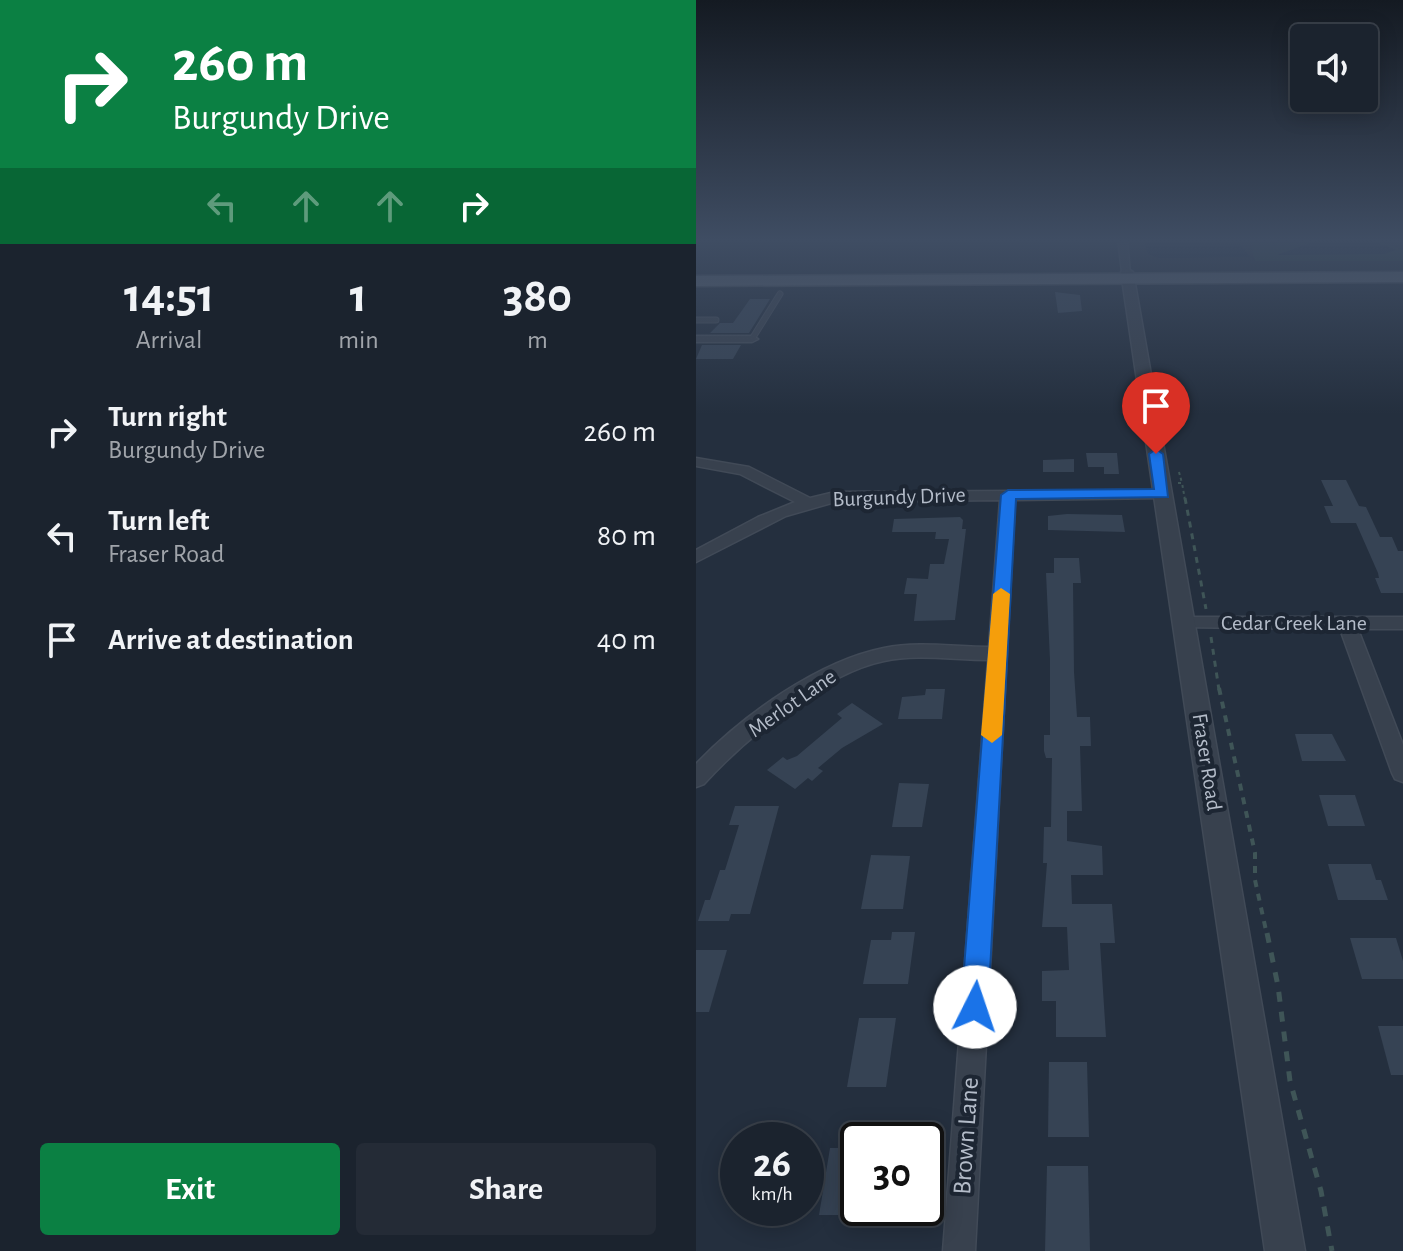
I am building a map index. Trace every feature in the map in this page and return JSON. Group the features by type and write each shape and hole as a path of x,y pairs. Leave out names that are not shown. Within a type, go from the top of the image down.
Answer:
{"street":[{"name":"Fraser Road","path":"1133,297 1196,623 1285,1251"},
{"path":"696,339 752,339"},
{"path":"696,462 744,470 806,502"},
{"name":"Burgundy Drive","path":"696,557 764,518 806,502 859,495 1008,495 1171,483"},
{"name":"Brown Lane","path":"959,1251 1008,495"},
{"path":"1346,622 1403,773"},
{"name":"Cedar Creek Lane","path":"1196,623 1403,623"},
{"name":"Merlot Lane","path":"696,778 714,758 807,688 861,660 883,654 997,654"}],"lane":[{"path":"752,339 778,297"},
{"path":"696,320 716,320"}],"path":[{"path":"1171,483 1196,623 1255,853 1255,880 1278,986 1290,1081 1321,1191 1332,1251"}],"building":[{"path":"1056,297 1080,297 1082,311 1058,313"},
{"path":"750,299 770,299 749,333 710,333 720,323 733,323"},
{"path":"702,345 741,345 733,359 696,359"},
{"path":"1086,453 1117,453 1119,474 1104,474 1104,467 1088,467"},
{"path":"1074,459 1074,472 1043,472 1043,460"},
{"path":"1321,480 1346,480 1359,506 1366,507 1380,537 1392,537 1398,551 1403,551 1403,593 1381,593 1375,578 1379,578 1378,573 1356,523 1331,523 1324,506 1333,506"},
{"path":"1122,515 1125,532 1048,530 1048,516"},
{"path":"960,517 963,520 962,529 966,529 955,620 914,621 917,594 904,594 907,578 928,579 930,564 944,564 949,539 935,539 936,532 892,532 894,519"},
{"path":"1054,558 1079,558 1081,583 1073,583 1074,672 1077,717 1090,717 1091,746 1080,746 1082,811 1067,811 1067,841 1102,846 1103,875 1071,875 1072,904 1112,904 1115,943 1100,943 1106,1037 1056,1037 1056,1001 1042,1001 1042,971 1069,970 1067,927 1042,927 1047,863 1043,863 1044,827 1051,827 1052,758 1046,758 1044,751 1044,735 1050,735 1046,573 1054,573"},
{"path":"926,689 945,689 942,719 898,719 902,697 925,695"},
{"path":"852,703 883,724 842,748 818,768 823,771 812,781 808,778 795,789 767,770 783,757 787,760 797,756 842,718 837,714"},
{"path":"1295,734 1332,734 1346,761 1302,761"},
{"path":"899,783 929,784 922,827 892,827"},
{"path":"1319,795 1355,795 1365,826 1328,826"},
{"path":"735,806 779,806 750,914 731,914 729,921 698,921 705,900 710,900 720,870 725,870 739,825 729,825"},
{"path":"871,855 910,856 903,909 861,909"},
{"path":"1328,864 1371,864 1388,900 1338,900"},
{"path":"892,932 915,932 908,984 863,984 871,940 891,940"},
{"path":"1350,938 1396,938 1403,961 1403,979 1362,979"},
{"path":"696,950 727,950 709,1012 696,1012"},
{"path":"859,1018 896,1018 886,1087 847,1087"},
{"path":"1378,1026 1403,1026 1403,1075 1391,1075"},
{"path":"1049,1062 1087,1062 1089,1137 1048,1137"},
{"path":"830,1148 840,1148 840,1215 824,1215 824,1185"},
{"path":"1047,1166 1088,1166 1090,1251 1045,1251"}],"slow traffic":[{"path":"992,735 1001,594"}],"route":[{"path":"975,1007 1008,495 1163,494 1156,454"}]}
